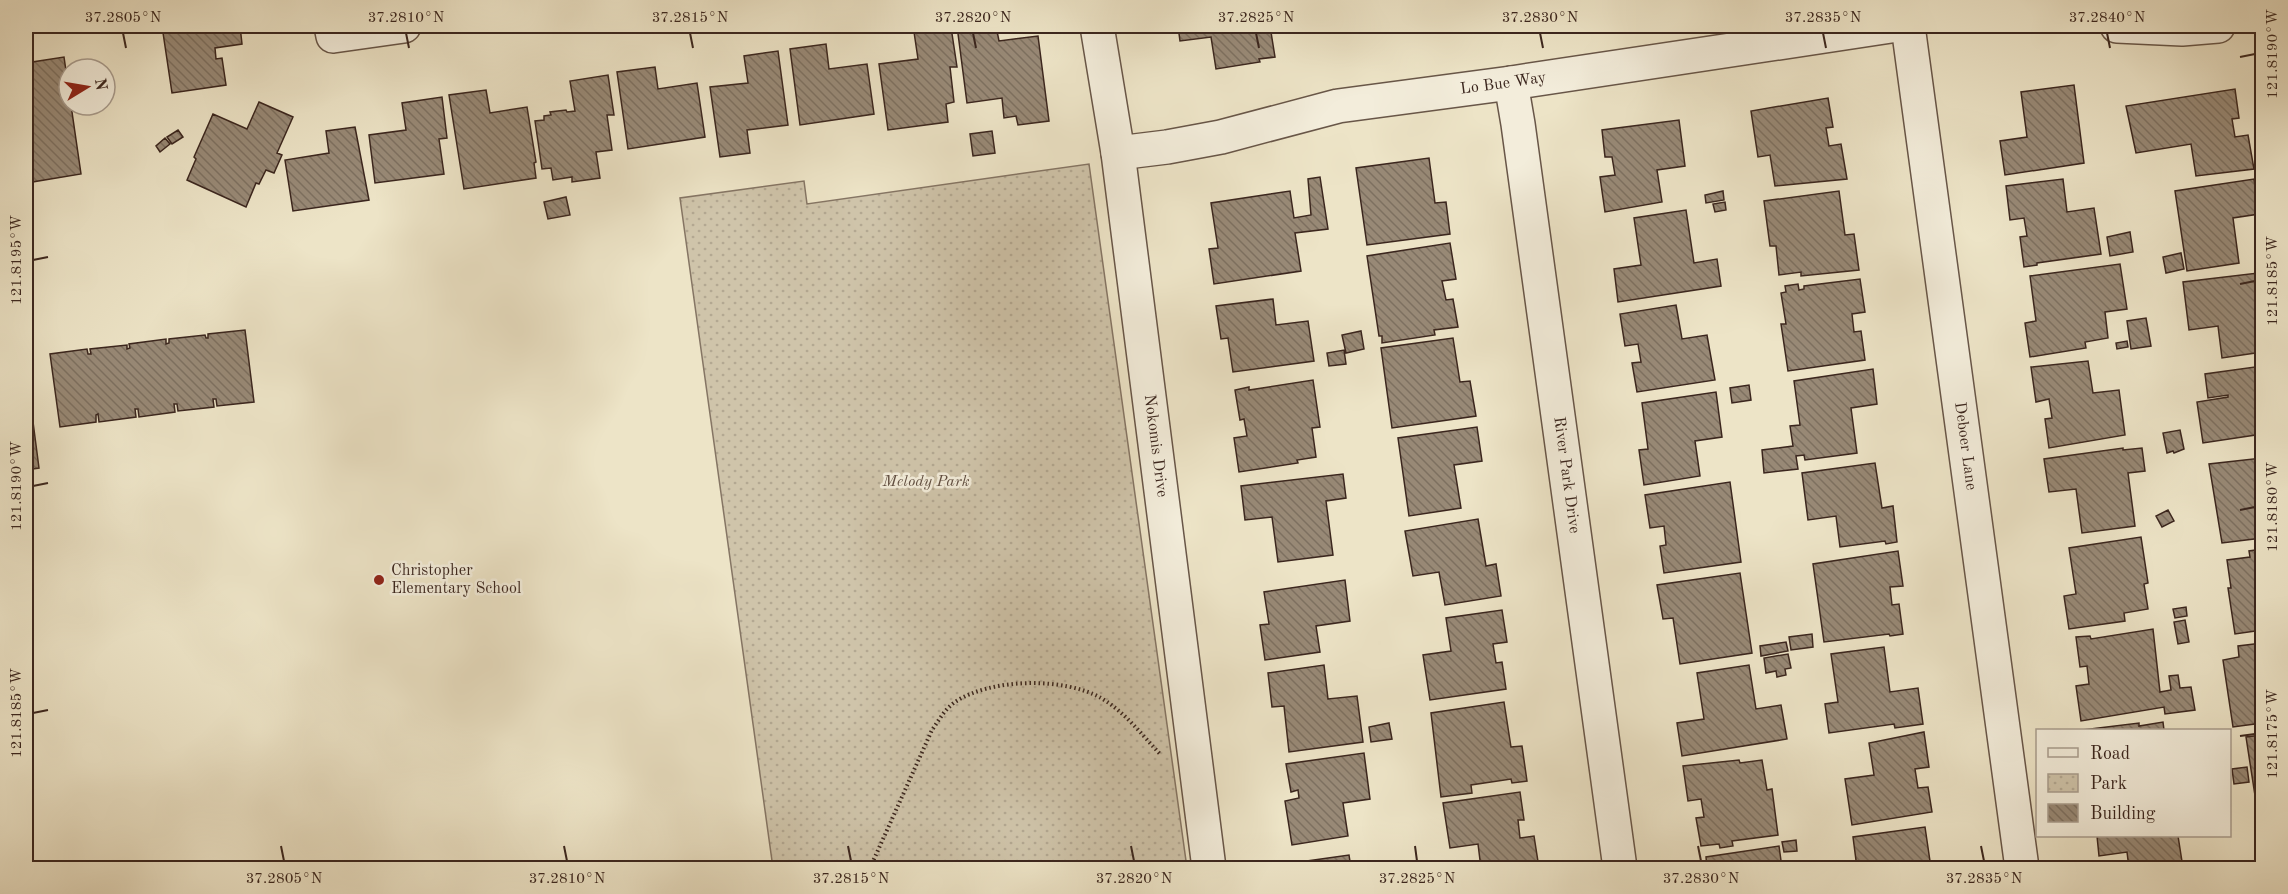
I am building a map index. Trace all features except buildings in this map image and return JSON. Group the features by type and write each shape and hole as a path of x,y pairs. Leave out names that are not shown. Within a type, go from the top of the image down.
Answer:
{"street":[{"path":"331,26 333,36 404,26"},
{"name":"Nokomis Drive","path":"1097,26 1118,153 1209,868"},
{"name":"Lo Bue Way","path":"1118,153 1221,137 1338,106 1511,83 1891,26"},
{"name":"Deboer Lane","path":"1908,26 2022,868"},
{"path":"2117,26 2182,29 2218,26"},
{"name":"River Park Drive","path":"1511,83 1620,868"}],"path":[{"path":"870,868 932,730 943,713 955,702 970,695 987,689 1046,682 1074,687 1101,698 1126,717 1165,760"}],"green space":[{"name":"Melody Park","path":"1089,164 1187,868 773,868 680,198 804,181 807,204"}],"place":[{"name":"Christopher Elementary School","path":"379,580"}]}
